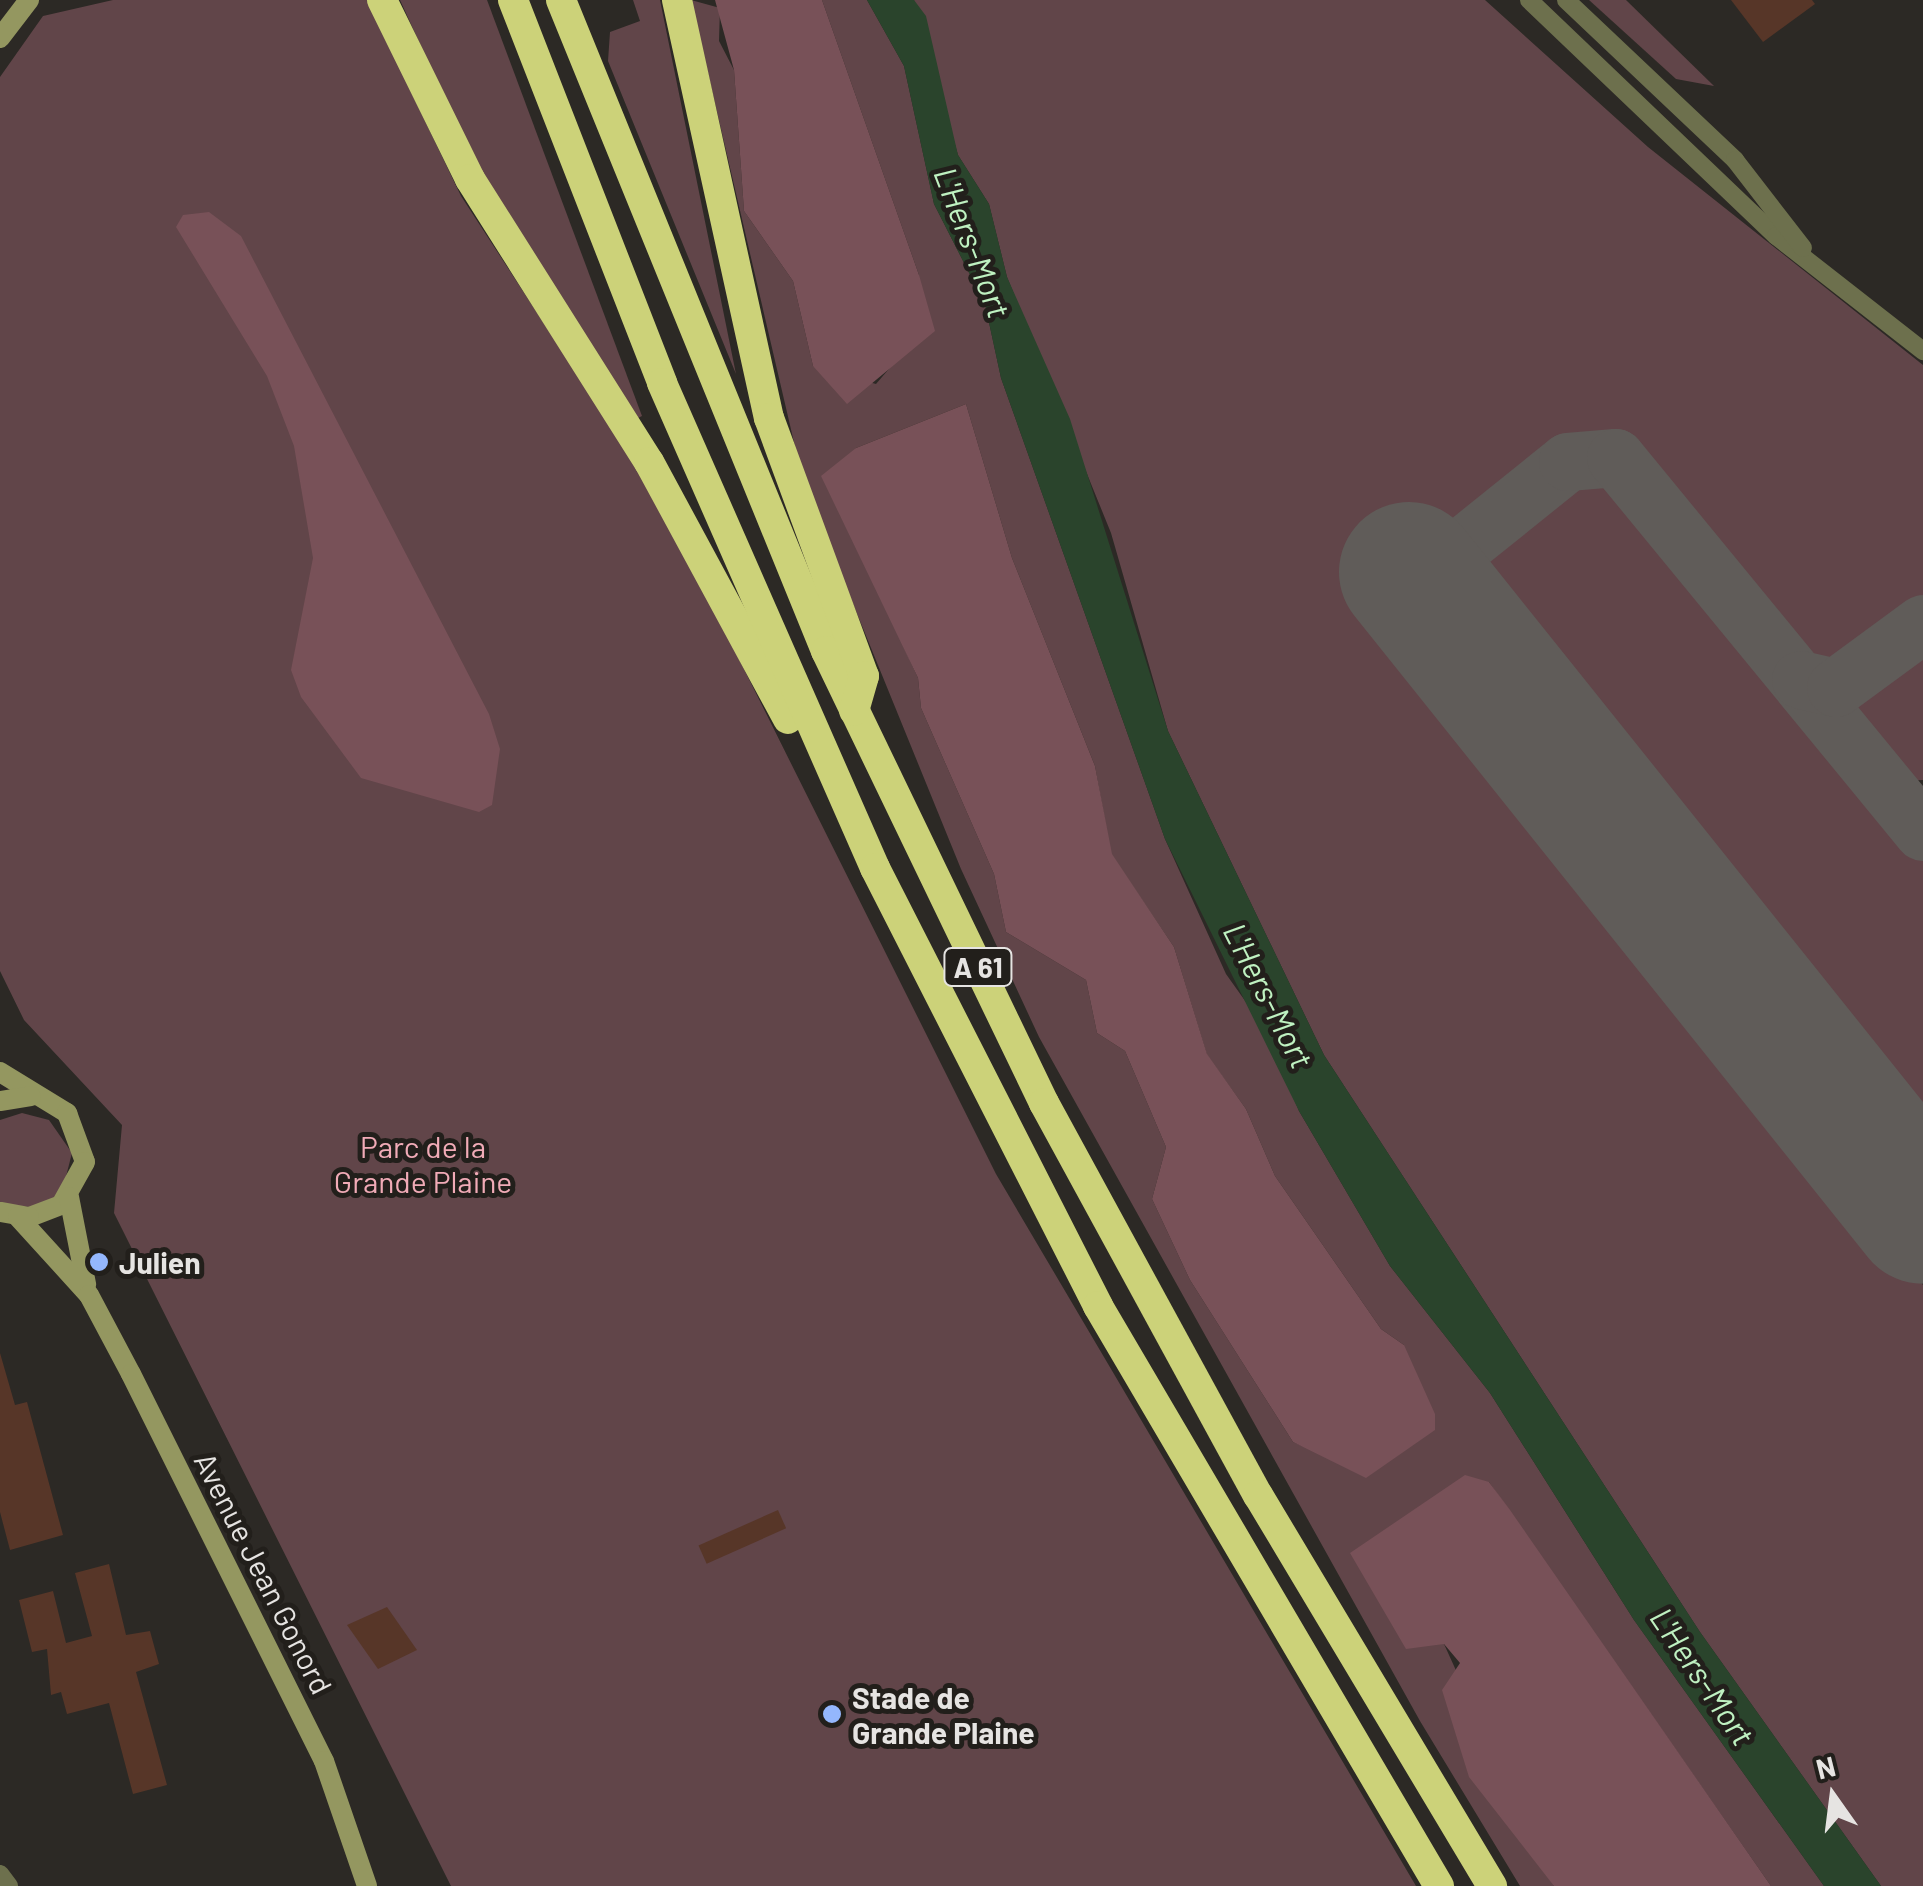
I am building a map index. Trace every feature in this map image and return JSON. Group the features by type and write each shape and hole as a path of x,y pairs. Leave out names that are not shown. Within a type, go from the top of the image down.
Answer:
{"highway":[{"name":"A 61","path":"512,0 662,383 875,868 1107,1321 1440,1886"},
{"name":"A 61","path":"561,0 704,368 854,711 1114,1238 1492,1886"},
{"path":"677,0 769,418 864,676 854,711"},
{"path":"384,2 470,179 649,462 875,868"}],"street":[{"path":"0,38 29,0"},
{"path":"1530,0 1822,272 1923,351"},
{"path":"1566,0 1735,160 1822,272"},
{"path":"1717,176 1735,160"},
{"name":"Avenue Jean Gonord","path":"0,1072 31,1096 56,1105 81,1135 82,1174 69,1198 89,1295 324,1760 367,1886"},
{"path":"0,1101 31,1096"},
{"name":"Avenue Jean Gonord","path":"5,1214 69,1198"},
{"name":"Avenue Jean Gonord","path":"5,1214 89,1295"},
{"path":"0,1874 9,1886"}],"green space":[{"name":"Parc de la Grande Plaine","path":"113,0 367,0 461,196 661,503 996,1174 1416,1886 451,1886 114,1213 122,1125 24,1020 0,971 0,77 43,16"},
{"path":"400,0 487,0 642,416 636,419 485,187"},
{"path":"633,0 660,0 736,374 608,61 610,32 640,21"},
{"path":"691,0 720,8 719,41 734,70 744,211 793,281 813,366 876,384 900,356 919,275 822,0 867,0 904,66 934,204 985,304 1001,378 1165,839 1226,974 1263,1026 1299,1111 1390,1266 1490,1393 1634,1620 1824,1886 1771,1886 1489,1482 1444,1644 1554,1886 1520,1886 1420,1721 1039,1037 961,869 803,481","holes":["966,404 1012,558 1095,766 1111,854 1174,947 1207,1055 1246,1109 1275,1176 1381,1329 1404,1345 1343,1463 1293,1442 1190,1280 1152,1199 1166,1147 1125,1051 1097,1033 1086,980 1006,932 994,874 921,708 918,678 834,495 856,448"]},
{"path":"914,0 1485,0 1648,147 1923,365 1923,610 1835,677 1810,669 1645,463 1610,439 1560,448 1373,597 1923,1285 1923,1886 1881,1886 1700,1632 1324,1055 1168,731 1111,533 1007,277 989,204 958,155"},
{"path":"1589,0 1626,0 1714,86 1676,79"},
{"path":"1585,468 1602,468 1633,491 1923,856 1923,1141 1490,599 1489,547"},
{"path":"1923,640 1923,780 1907,781 1851,721 1850,701"},
{"path":"22,1113 49,1120 72,1153 62,1192 39,1208 0,1204 0,1120"}],"shaded area":[{"path":"715,0 822,0 919,275 935,331 847,404 813,366 793,281 744,211 734,70"},
{"path":"209,212 241,236 489,714 500,749 492,805 479,812 361,778 301,697 291,670 313,558 294,446 267,376 176,227 183,215"},
{"path":"966,404 1012,558 1095,766 1112,854 1174,947 1207,1054 1246,1109 1275,1176 1381,1329 1404,1345 1435,1414 1435,1430 1366,1478 1293,1442 1190,1280 1152,1199 1166,1147 1125,1051 1097,1033 1086,980 1006,932 994,874 921,708 918,678 821,476 856,448"},
{"path":"1465,1475 1489,1482 1510,1510 1771,1886 1554,1886 1469,1777 1442,1690 1460,1663 1444,1644 1406,1649 1350,1553"}],"water":[{"name":"L'Hers-Mort","path":"867,0 914,0 926,16 958,155 989,204 1007,277 1070,419 1168,731 1324,1055 1700,1632 1881,1886 1824,1886 1634,1620 1490,1393 1390,1266 1299,1111 1165,839 1001,378 985,304 934,204 904,66"}],"building":[{"path":"1731,0 1812,0 1815,4 1763,42"},
{"path":"0,1353 15,1405 27,1402 63,1535 10,1550 0,1512"},
{"path":"778,1510 786,1528 707,1564 699,1545"},
{"path":"109,1564 126,1635 150,1631 159,1664 136,1672 167,1785 133,1794 109,1703 67,1714 61,1692 51,1695 47,1649 32,1652 19,1600 53,1591 66,1643 92,1636 75,1573"},
{"path":"387,1607 417,1650 378,1669 347,1625"}],"taxiway":[{"path":"1448,621 1439,582 1455,553 1568,462 1616,458 1923,832"},
{"path":"1801,680 1836,688 1923,624"}],"runway":[{"path":"1409,572 1923,1214"}],"place":[{"name":"Julien","path":"99,1262"},
{"name":"Stade de Grande Plaine","path":"832,1714"}]}
